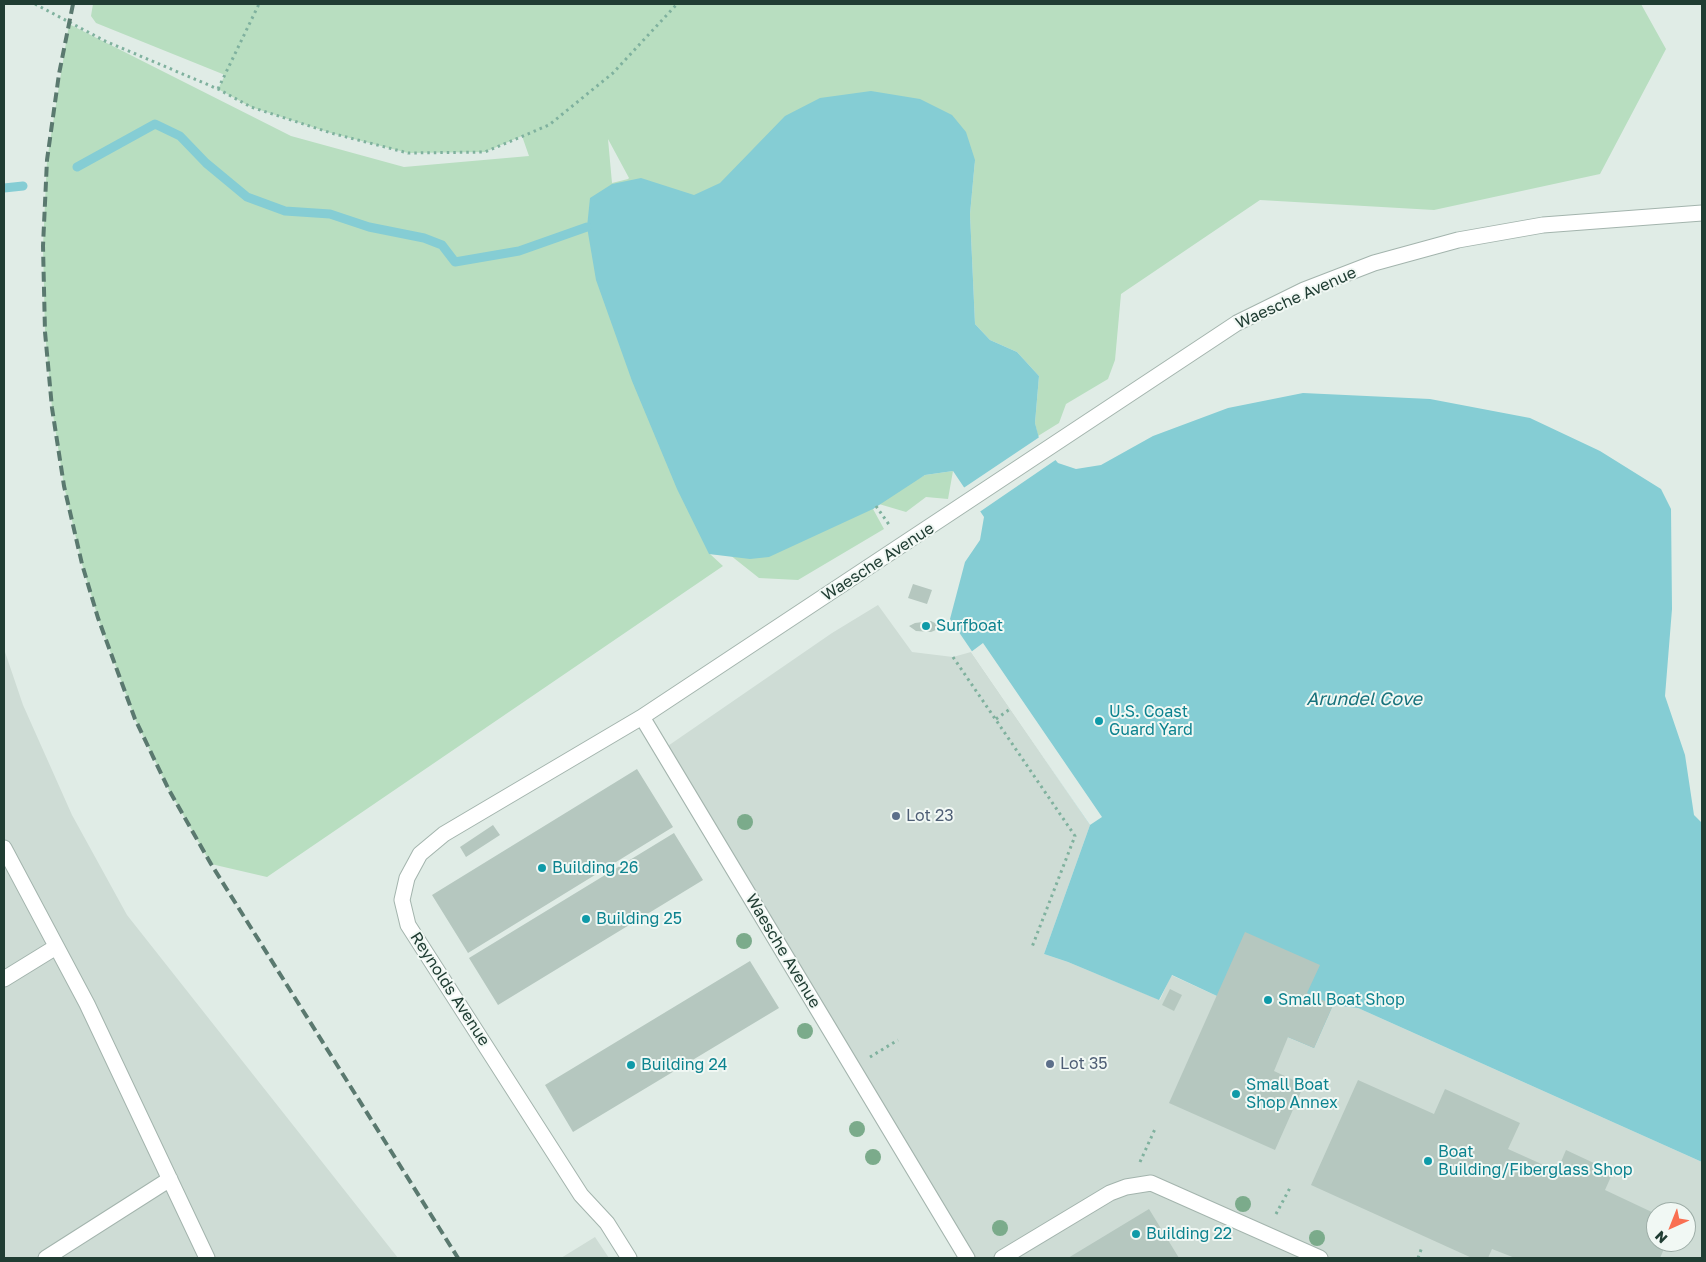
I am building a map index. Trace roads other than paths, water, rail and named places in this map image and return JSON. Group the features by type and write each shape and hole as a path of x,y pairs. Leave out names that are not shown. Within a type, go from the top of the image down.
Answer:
{"street":[{"name":"Waesche Avenue","path":"967,1258 642,717 1237,323 1304,290 1374,263 1458,240 1543,225 1702,213"},
{"name":"Reynolds Avenue","path":"629,1258 607,1223 581,1195 408,925 402,900 407,878 420,854 444,834 642,717"},
{"path":"4,848 87,1004 207,1258"},
{"path":"4,979 56,946"},
{"path":"46,1258 170,1179"},
{"path":"1002,1258 1110,1193 1126,1187 1151,1183 1320,1258"}],"water":[{"name":"Arundel Cove","path":"871,91 920,99 952,115 966,132 975,160 970,214 975,324 990,340 1017,352 1039,376 1035,423 1040,442 1058,463 1076,469 1101,465 1153,436 1228,408 1303,393 1430,399 1530,418 1600,451 1661,489 1671,509 1672,609 1665,696 1685,755 1694,815 1702,823 1702,1162 1358,1008 1333,1005 1314,1048 1288,1037 1217,996 1172,975 1159,1000 1044,954 1090,825 950,619 965,562 980,540 984,517 953,471 925,475 873,509 769,557 750,559 709,554 677,489 632,381 596,280 587,227 590,198 612,184 641,178 694,195 720,183 785,116 820,98"}],"waterway":[{"path":"77,167 155,124 180,136 206,163 247,197 285,211 330,214 369,227 424,238 442,245 455,262 519,251 587,227"},
{"path":"4,188 23,186"}],"railway":[{"path":"73,4 59,74 47,160 43,246 45,332 52,408 64,486 82,564 98,618 135,719 169,790 211,864 458,1258"}],"place":[{"name":"Surfboat","path":"926,626"},
{"name":"U.S. Coast Guard Yard","path":"1099,721"},
{"name":"Lot 23","path":"896,816"},
{"name":"Building 26","path":"542,868"},
{"name":"Building 25","path":"586,919"},
{"name":"Small Boat Shop","path":"1268,1000"},
{"name":"Lot 35","path":"1050,1064"},
{"name":"Building 24","path":"631,1065"},
{"name":"Small Boat Shop Annex","path":"1236,1094"},
{"name":"Boat Building/Fiberglass Shop","path":"1428,1161"},
{"name":"Building 22","path":"1136,1234"}]}
